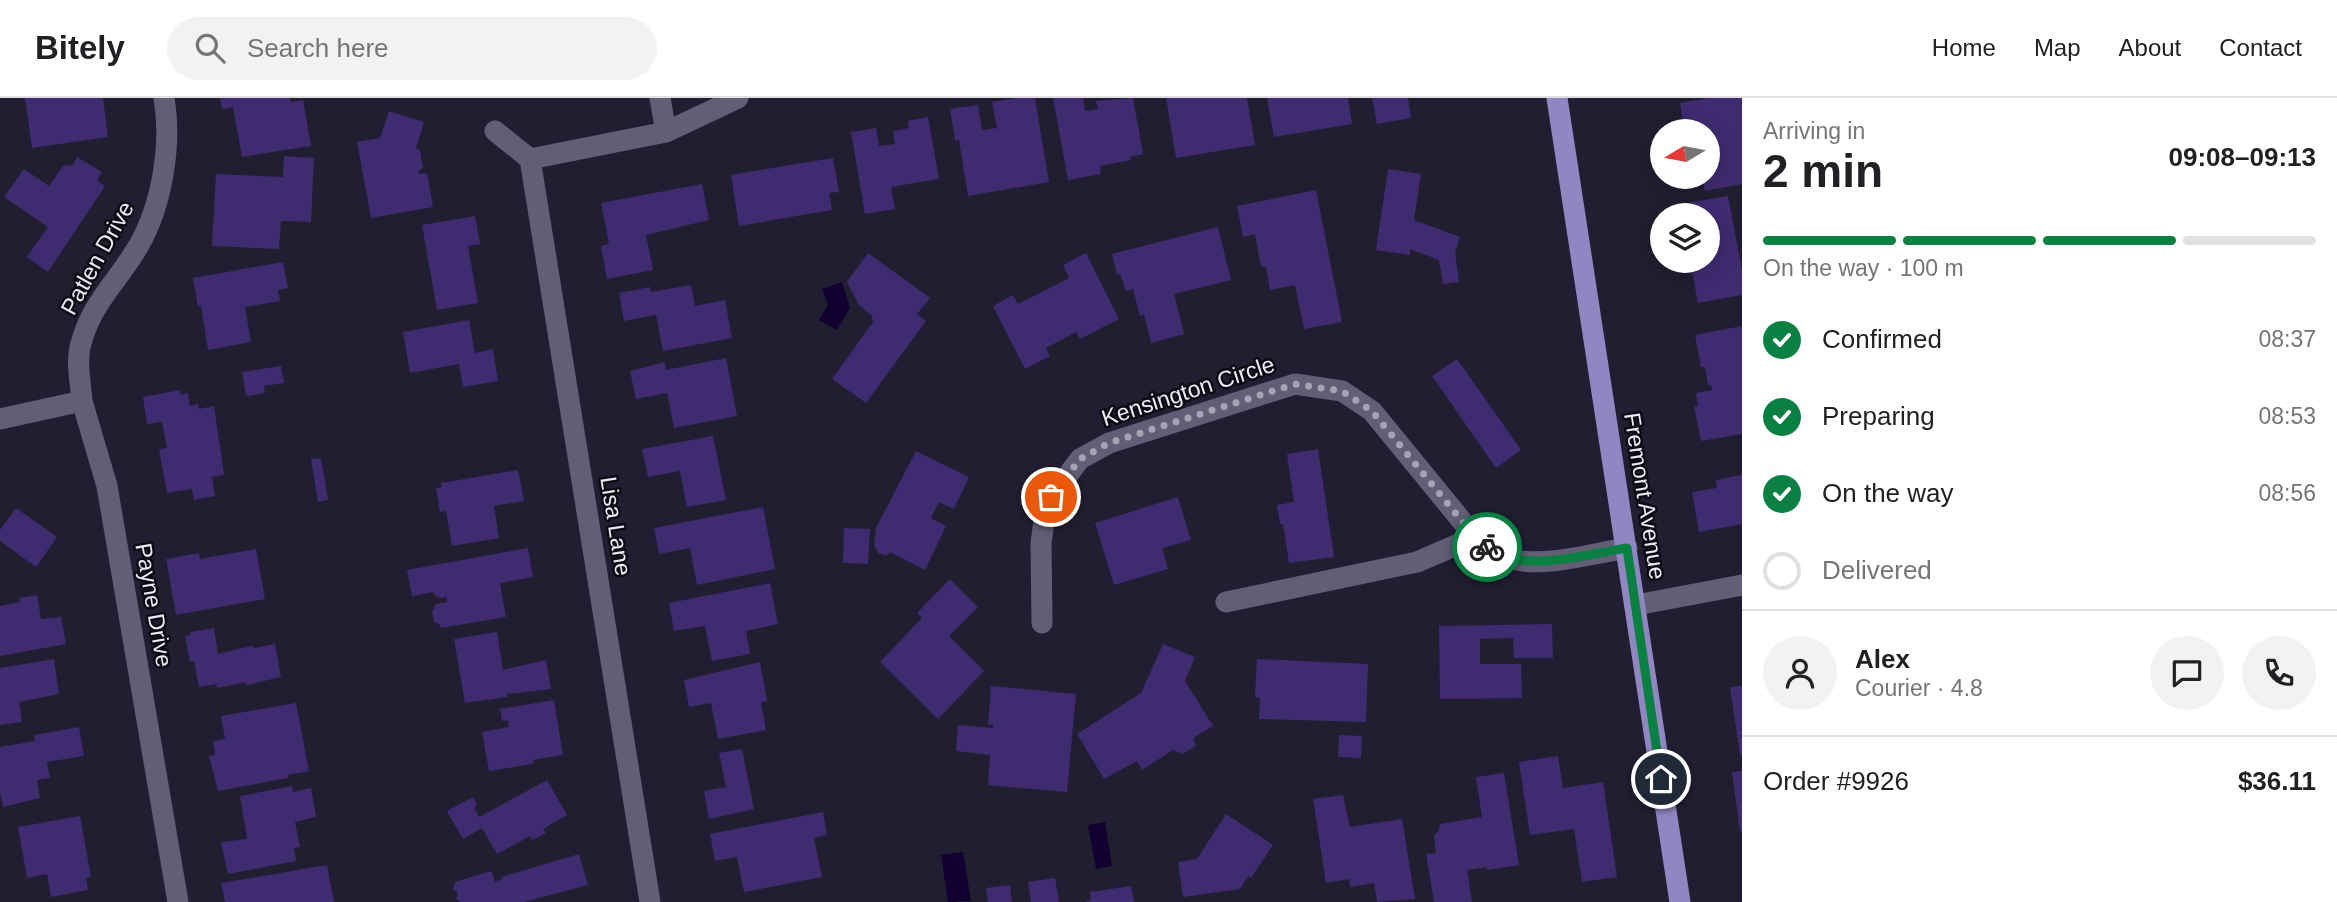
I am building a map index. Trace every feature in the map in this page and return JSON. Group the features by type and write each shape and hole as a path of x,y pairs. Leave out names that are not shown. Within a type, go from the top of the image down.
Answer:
{"main road":[{"name":"Fremont Avenue","path":"1558,98 1681,902"}],"street":[{"name":"Patlen Drive","path":"82,401 79,349 97,303 139,246 154,213 167,147 164,98"},
{"path":"660,98 666,132"},
{"path":"495,131 530,159 666,132 738,98"},
{"name":"Lisa Lane","path":"530,159 650,902"},
{"name":"Kensington Circle","path":"1042,623 1041,543 1045,514 1051,497 1080,459 1109,443 1295,384 1342,391 1372,411 1475,537 1492,551 1514,560 1543,562 1627,548"},
{"path":"0,419 82,401"},
{"name":"Payne Drive","path":"82,401 107,486 178,902"},
{"path":"1226,602 1417,562 1475,537"},
{"path":"1636,605 1742,585"}],"shaded area":[{"path":"842,282 850,308 837,330 819,320 828,305 822,289"},
{"path":"1105,822 1112,866 1096,869 1088,825"},
{"path":"963,852 971,901 948,902 941,855"}],"building":[{"path":"25,98 103,98 108,137 32,148"},
{"path":"220,98 290,98 291,102 303,100 311,146 242,157 233,107 222,109"},
{"path":"1035,98 1049,182 968,196 959,140 955,140 950,109 978,105 982,130 997,128 992,102"},
{"path":"1053,98 1083,98 1085,111 1098,109 1096,101 1133,98 1143,154 1130,157 1131,160 1100,166 1101,174 1068,180"},
{"path":"1166,98 1247,98 1255,145 1176,158"},
{"path":"1267,98 1348,98 1352,124 1274,137"},
{"path":"1372,98 1408,98 1411,118 1377,124"},
{"path":"1709,98 1742,98 1742,184 1720,188 1720,119 1683,119 1680,103"},
{"path":"389,111 424,122 416,148 420,150 423,168 418,171 419,174 427,173 433,207 371,218 357,142 380,138"},
{"path":"928,117 939,179 891,187 895,209 865,214 851,132 876,128 879,146 895,144 893,131 909,128 908,121"},
{"path":"284,156 314,158 311,222 281,221 279,249 212,246 216,174 283,177"},
{"path":"77,157 102,172 97,180 105,186 48,272 27,257 48,227 4,197 24,169 49,186 63,166 73,165"},
{"path":"833,158 839,192 829,193 832,210 739,226 731,175"},
{"path":"1388,169 1421,174 1414,220 1460,237 1455,252 1459,282 1443,284 1439,260 1410,249 1410,255 1376,250"},
{"path":"702,184 709,220 646,235 653,270 607,279 601,246 609,244 601,203"},
{"path":"1316,190 1342,322 1304,329 1295,285 1270,290 1266,267 1261,267 1255,234 1243,237 1237,206"},
{"path":"1728,196 1742,270 1742,295 1698,303 1692,273 1720,273 1720,203 1688,203"},
{"path":"475,216 480,244 468,246 478,303 437,310 422,225"},
{"path":"1218,227 1231,280 1174,294 1184,334 1151,343 1144,315 1140,316 1133,289 1126,291 1120,274 1117,275 1112,254"},
{"path":"868,253 930,298 917,314 926,321 866,403 832,379 873,322 872,316 859,305 847,282"},
{"path":"1086,253 1119,319 1080,339 1076,332 1046,348 1050,356 1025,369 993,306 1013,295 1018,304 1069,278 1063,265"},
{"path":"283,262 288,288 278,290 280,301 245,307 251,342 208,350 201,306 198,306 193,278"},
{"path":"691,285 695,306 725,300 732,338 663,351 656,315 624,321 619,293 650,287 651,292"},
{"path":"469,320 475,353 493,349 498,381 463,387 459,364 410,373 403,332"},
{"path":"1742,326 1742,434 1701,441 1694,407 1698,406 1696,393 1712,390 1711,385 1708,385 1705,367 1701,367 1695,335"},
{"path":"726,358 737,416 674,428 667,393 636,399 630,371 665,362 666,370"},
{"path":"1457,359 1521,450 1496,468 1432,376"},
{"path":"281,366 284,383 264,386 265,393 246,396 242,372"},
{"path":"180,390 181,395 188,393 190,406 198,404 199,409 214,406 224,475 212,477 215,496 194,500 192,489 167,493 159,449 167,448 162,422 147,424 143,397"},
{"path":"713,436 726,500 687,507 680,471 648,477 642,449"},
{"path":"1318,449 1334,557 1289,563 1277,505 1294,502 1287,454"},
{"path":"916,451 969,477 954,509 939,502 931,518 946,526 925,570 890,552 886,556 878,553 874,545 876,528"},
{"path":"321,458 328,500 318,502 311,459"},
{"path":"518,470 524,501 494,506 499,538 452,546 446,511 440,512 436,488 442,487 441,483"},
{"path":"1742,475 1742,524 1699,532 1692,492 1717,488 1716,480"},
{"path":"1178,497 1191,540 1162,548 1168,569 1114,585 1095,523"},
{"path":"763,507 775,569 697,585 690,548 659,554 654,528"},
{"path":"16,508 57,537 36,567 0,541 0,530"},
{"path":"844,528 870,529 868,564 843,563"},
{"path":"528,548 533,577 500,583 506,617 441,628 434,622 432,612 436,604 447,602 447,597 440,598 434,595 434,592 412,596 407,570"},
{"path":"256,549 265,599 176,615 166,559 199,553 200,559"},
{"path":"950,579 978,607 949,636 984,671 938,719 880,662 922,618 917,613"},
{"path":"770,583 778,624 746,631 750,654 712,661 705,626 674,631 669,603"},
{"path":"37,595 41,619 61,617 66,644 0,656 0,606 20,602 19,598"},
{"path":"1552,624 1553,658 1514,658 1513,638 1480,639 1480,664 1521,664 1522,698 1440,699 1439,626"},
{"path":"214,628 218,654 251,646 255,648 275,644 281,677 247,685 246,682 217,688 216,684 199,687 185,636 190,635 190,632"},
{"path":"497,632 503,670 546,660 551,689 507,694 507,697 465,703 454,639"},
{"path":"1163,644 1195,657 1185,681 1213,726 1193,738 1196,746 1182,754 1173,750 1142,770 1137,761 1104,779 1077,734 1141,693"},
{"path":"54,659 59,694 19,702 22,722 0,725 0,668"},
{"path":"1257,659 1368,664 1366,722 1259,719 1260,698 1255,697"},
{"path":"760,662 767,701 761,702 766,730 718,739 711,703 689,707 684,680"},
{"path":"991,686 1076,694 1067,792 988,785 990,755 956,751 958,725 993,728 993,725 988,725"},
{"path":"1742,686 1742,755 1740,755 1730,687"},
{"path":"554,700 563,755 533,760 533,764 489,771 482,732 509,727 508,720 502,721 500,709"},
{"path":"296,703 309,771 288,775 288,778 218,791 209,756 215,755 213,741 225,739 221,716"},
{"path":"79,727 84,756 47,762 50,778 37,780 40,798 3,807 0,792 0,747 35,741 34,735"},
{"path":"1339,735 1362,736 1361,758 1338,757"},
{"path":"742,749 754,809 709,819 704,791 726,787 719,753"},
{"path":"1558,756 1563,788 1603,782 1617,877 1582,882 1574,829 1530,835 1519,762"},
{"path":"1742,771 1742,831 1740,831 1732,772"},
{"path":"1504,773 1519,865 1467,870 1472,902 1434,902 1426,854 1436,853 1434,836 1440,824 1482,817 1476,777"},
{"path":"547,780 567,815 543,829 546,833 532,840 530,836 497,854 482,828 463,839 447,811 473,797 479,817"},
{"path":"292,786 293,792 311,788 316,817 295,822 300,847 294,848 296,861 228,874 221,842 247,839 240,796"},
{"path":"1343,795 1350,827 1402,819 1415,899 1377,902 1374,883 1350,887 1349,879 1326,883 1313,799"},
{"path":"823,812 827,835 814,838 822,877 744,892 737,857 715,861 710,834"},
{"path":"1226,814 1273,845 1251,878 1248,876 1240,889 1183,897 1178,862 1197,859"},
{"path":"80,816 91,877 86,878 88,890 51,897 47,874 27,878 18,827"},
{"path":"579,854 588,885 524,902 460,902 456,899 458,893 453,889 455,882 491,871 495,882 502,879 501,877"},
{"path":"327,865 334,902 225,902 221,883"},
{"path":"1055,878 1059,902 1031,902 1028,882"},
{"path":"1010,885 1012,902 988,902 986,888"},
{"path":"1131,886 1134,902 1085,902 1091,900 1090,892"}],"way so far":[{"path":"1051,497 1080,459 1109,443 1295,384 1342,391 1372,411 1475,537 1487,547"}],"route":[{"path":"1487,547 1514,560 1543,562 1627,548 1661,779"}]}
